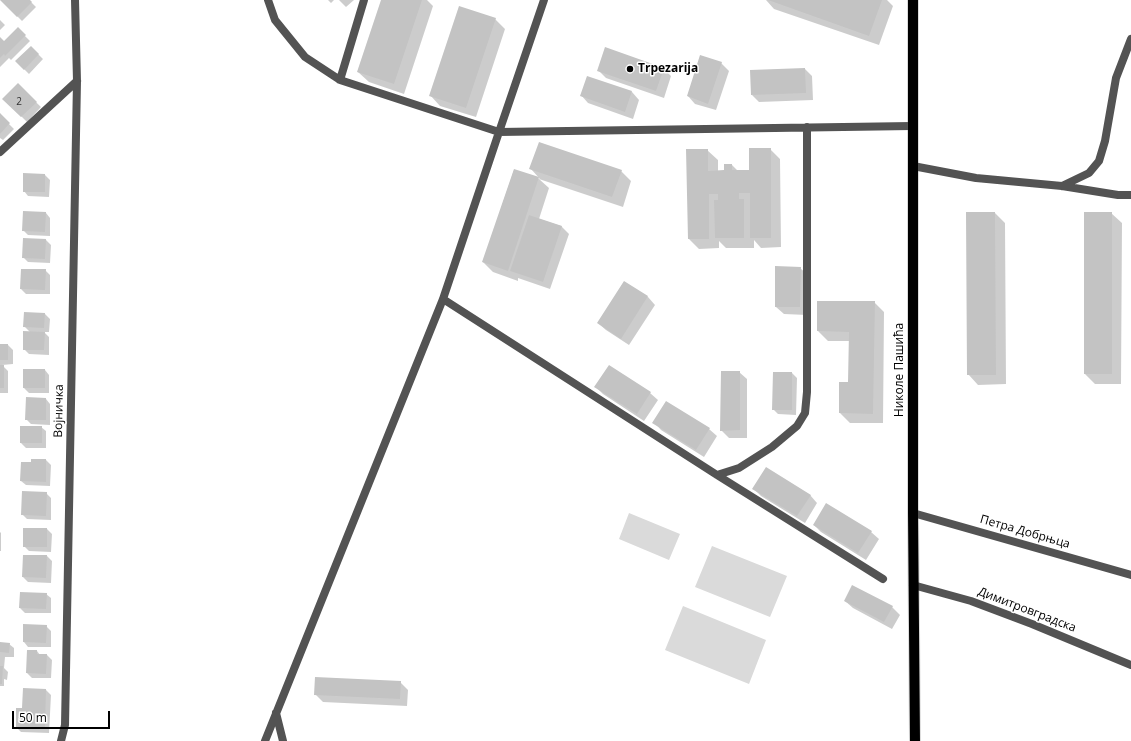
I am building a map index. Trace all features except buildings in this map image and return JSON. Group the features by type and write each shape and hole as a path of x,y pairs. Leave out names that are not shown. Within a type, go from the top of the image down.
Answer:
{"main road":[{"name":"Николе Пашића","path":"913,0 912,513 915,741"}],"street":[{"name":"Војничка","path":"61,741 65,717 77,81 75,0"},
{"path":"268,0 275,20 305,57 340,80 500,132 912,126"},
{"path":"340,80 364,0"},
{"path":"265,741 443,298 544,0"},
{"path":"1062,186 1089,173 1099,161 1105,141 1116,78 1131,39"},
{"path":"0,152 77,81"},
{"path":"717,475 739,468 772,447 797,426 805,413 807,392 807,127"},
{"path":"913,166 976,178 1062,186 1118,195 1131,195"},
{"path":"443,298 717,475 883,579"},
{"name":"Петра Добрњца","path":"912,513 1131,575"},
{"name":"Димитровградска","path":"913,585 984,606 1131,664"},
{"path":"276,712 283,741"}],"shaded area":[{"path":"629,513 680,534 669,560 619,539"},
{"path":"712,546 787,576 770,617 695,587"},
{"path":"683,606 766,640 749,684 665,650"}],"place":[{"name":"Trpezarija","path":"630,69"}]}
